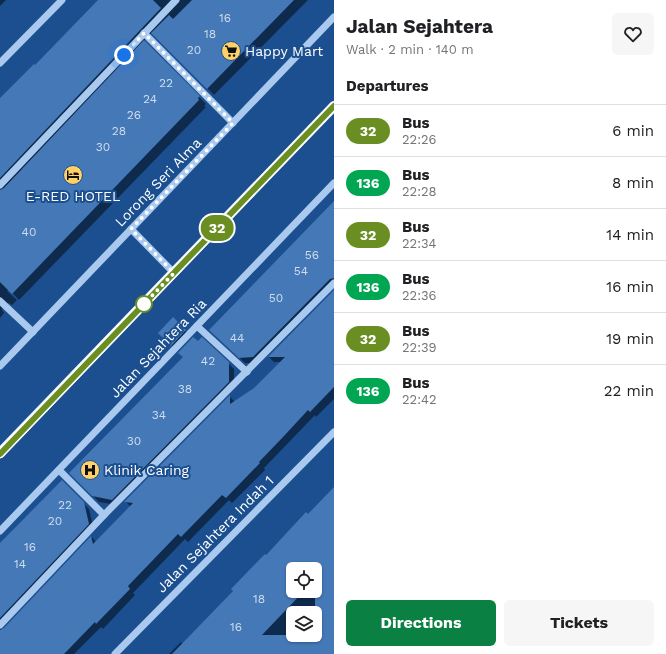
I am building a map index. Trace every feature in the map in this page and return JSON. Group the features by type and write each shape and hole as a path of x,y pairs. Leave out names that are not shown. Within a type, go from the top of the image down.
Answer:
{"main road":[{"path":"0,454 334,106"}],"street":[{"path":"0,63 62,0"},
{"path":"0,185 176,0"},
{"name":"Lorong Seri Alma","path":"0,366 334,17"},
{"path":"144,33 233,123"},
{"name":"Jalan Sejahtera Ria","path":"0,531 334,183"},
{"path":"131,229 174,273"},
{"path":"0,625 104,516 334,283"},
{"path":"0,301 33,332"},
{"path":"197,326 246,372"},
{"name":"Jalan Sejahtera Indah 1","path":"115,654 334,432"},
{"path":"59,470 104,516"}],"building":[{"path":"98,0 153,0 161,8 0,178 0,98 34,64 35,65"},
{"path":"192,0 294,0 207,89 151,33 169,15 173,19"},
{"path":"144,40 200,96 198,98 199,100 12,294 0,282 0,190 4,188"},
{"path":"334,201 334,278 330,279 253,357 239,358 209,330"},
{"path":"334,290 334,387 310,412 308,410 226,498 222,495 181,537 178,534 128,586 130,589 64,654 0,654 0,630 4,628 91,536 93,544 133,503 124,502 230,395 230,404 254,388 285,357 268,357"},
{"path":"173,317 186,330 171,346 158,333"},
{"path":"193,337 198,341 202,337 229,362 229,382 112,500 92,496 69,473 183,357 178,353"},
{"path":"62,480 84,502 89,524 0,618 0,543"},
{"path":"334,487 334,654 172,654 233,591 231,589 265,554 266,555 306,512 308,514","holes":["286,562 322,562 322,598 315,598 315,606 322,606 322,642 286,642 286,635 262,635 286,610 286,606 290,606 297,598 286,598"]}],"bus line":[{"name":"32","path":"0,454 334,106"}],"place":[{"name":"Happy Mart","path":"231,51"},
{"name":"E-RED HOTEL","path":"73,175"},
{"name":"Klinik Caring","path":"90,470"}],"route":[{"path":"124,55 144,33 233,123 131,229 174,273 142,306 144,304"}]}
